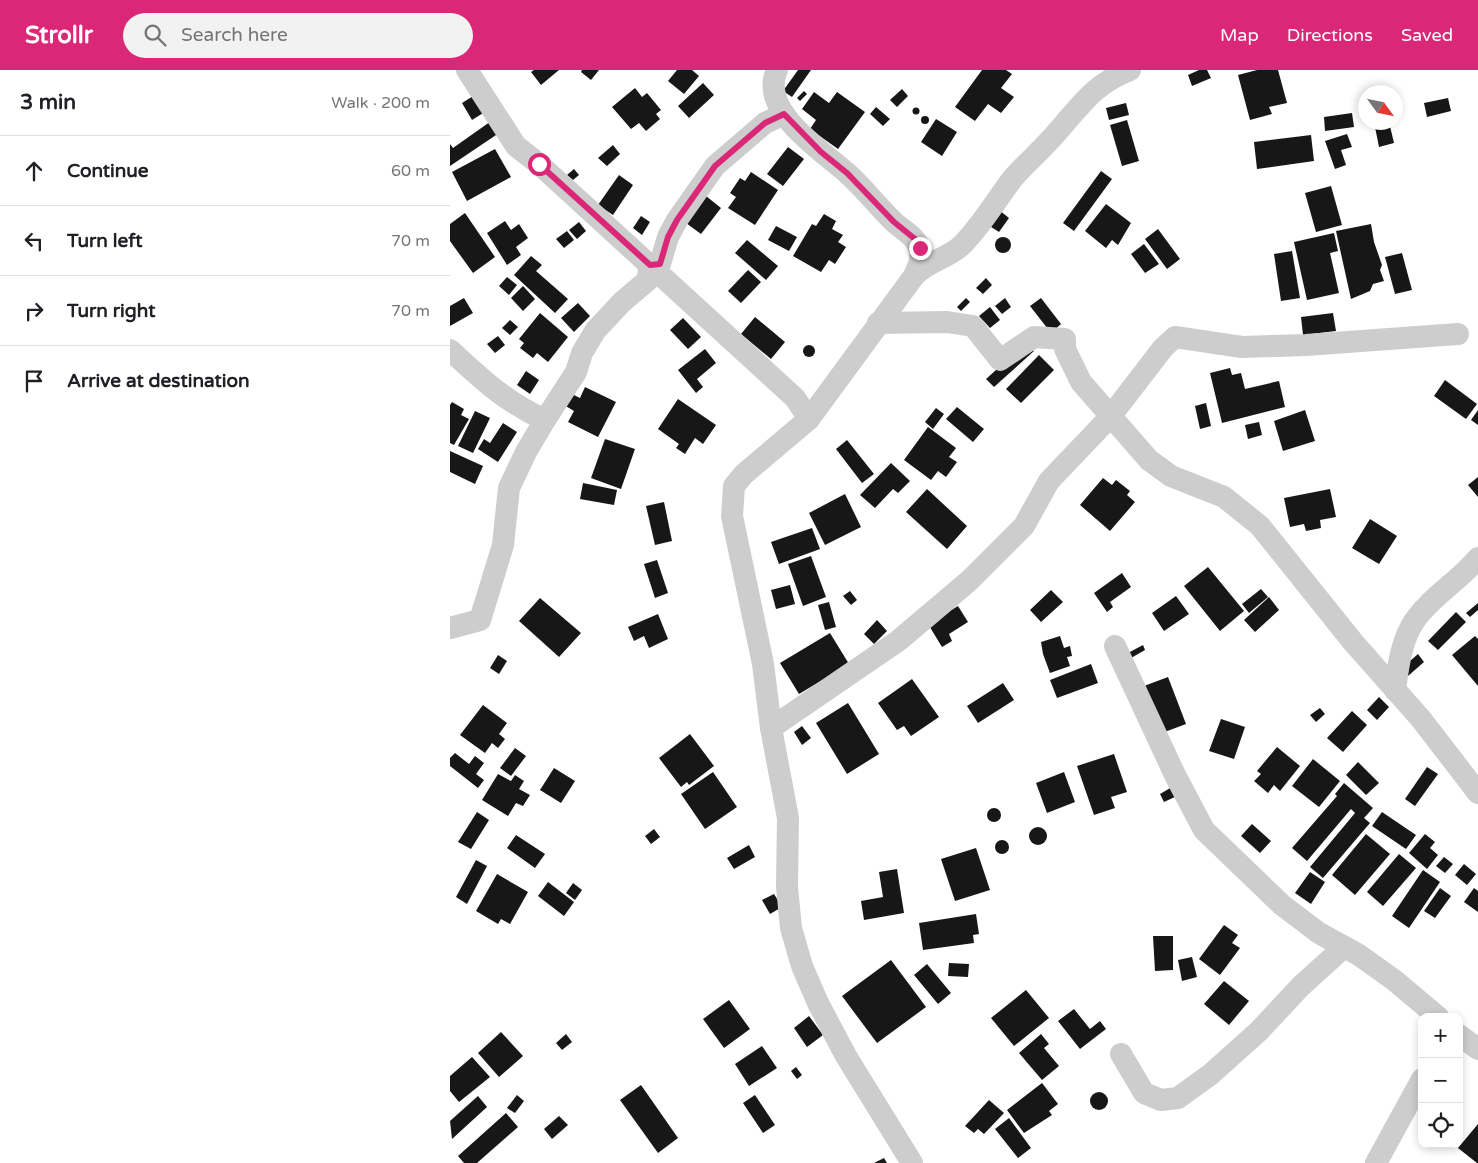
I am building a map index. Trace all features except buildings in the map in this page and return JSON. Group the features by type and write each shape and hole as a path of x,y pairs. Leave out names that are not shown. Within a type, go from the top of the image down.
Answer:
{"street":[{"path":"467,70 516,146 539,164 795,398 809,419"},
{"path":"777,70 772,84 773,93 784,114 821,152 847,173 894,222 915,239 920,248 920,263 914,276"},
{"path":"912,1163 846,1056 802,966 789,914 788,818 771,728 763,664 732,516 734,486 744,474 809,419 878,323 923,266 960,246 1013,178 1059,131 1084,100 1104,82 1130,70"},
{"path":"650,265 660,264 668,237 677,220 715,166 765,123 784,114"},
{"path":"450,628 480,620 503,545 509,488 526,452 576,372 582,353 594,332 622,302 648,280 650,265"},
{"path":"878,323 947,322 973,326 1000,360 1034,337 1065,339 1065,349 1081,382 1148,460 1171,476 1224,497 1260,526 1478,793"},
{"path":"771,728 898,641 970,580 1024,526 1049,481 1110,417 1163,348 1175,337 1242,347 1306,345 1458,334"},
{"path":"450,350 513,404 545,420"},
{"path":"1395,690 1399,658 1414,621 1447,588 1464,576 1478,558"},
{"path":"1115,646 1175,775 1204,830 1282,905 1319,933 1394,980 1433,1013"},
{"path":"1374,666 1399,658"},
{"path":"1121,1054 1144,1093 1161,1100 1178,1098 1211,1074 1252,1037 1301,986 1344,947"},
{"path":"1463,1038 1478,1049"},
{"path":"1376,1163 1418,1086"}],"route":[{"path":"539,164 650,265 660,264 668,237 677,220 715,166 765,123 784,114 821,152 869,194 894,222 915,239 920,248"}]}
